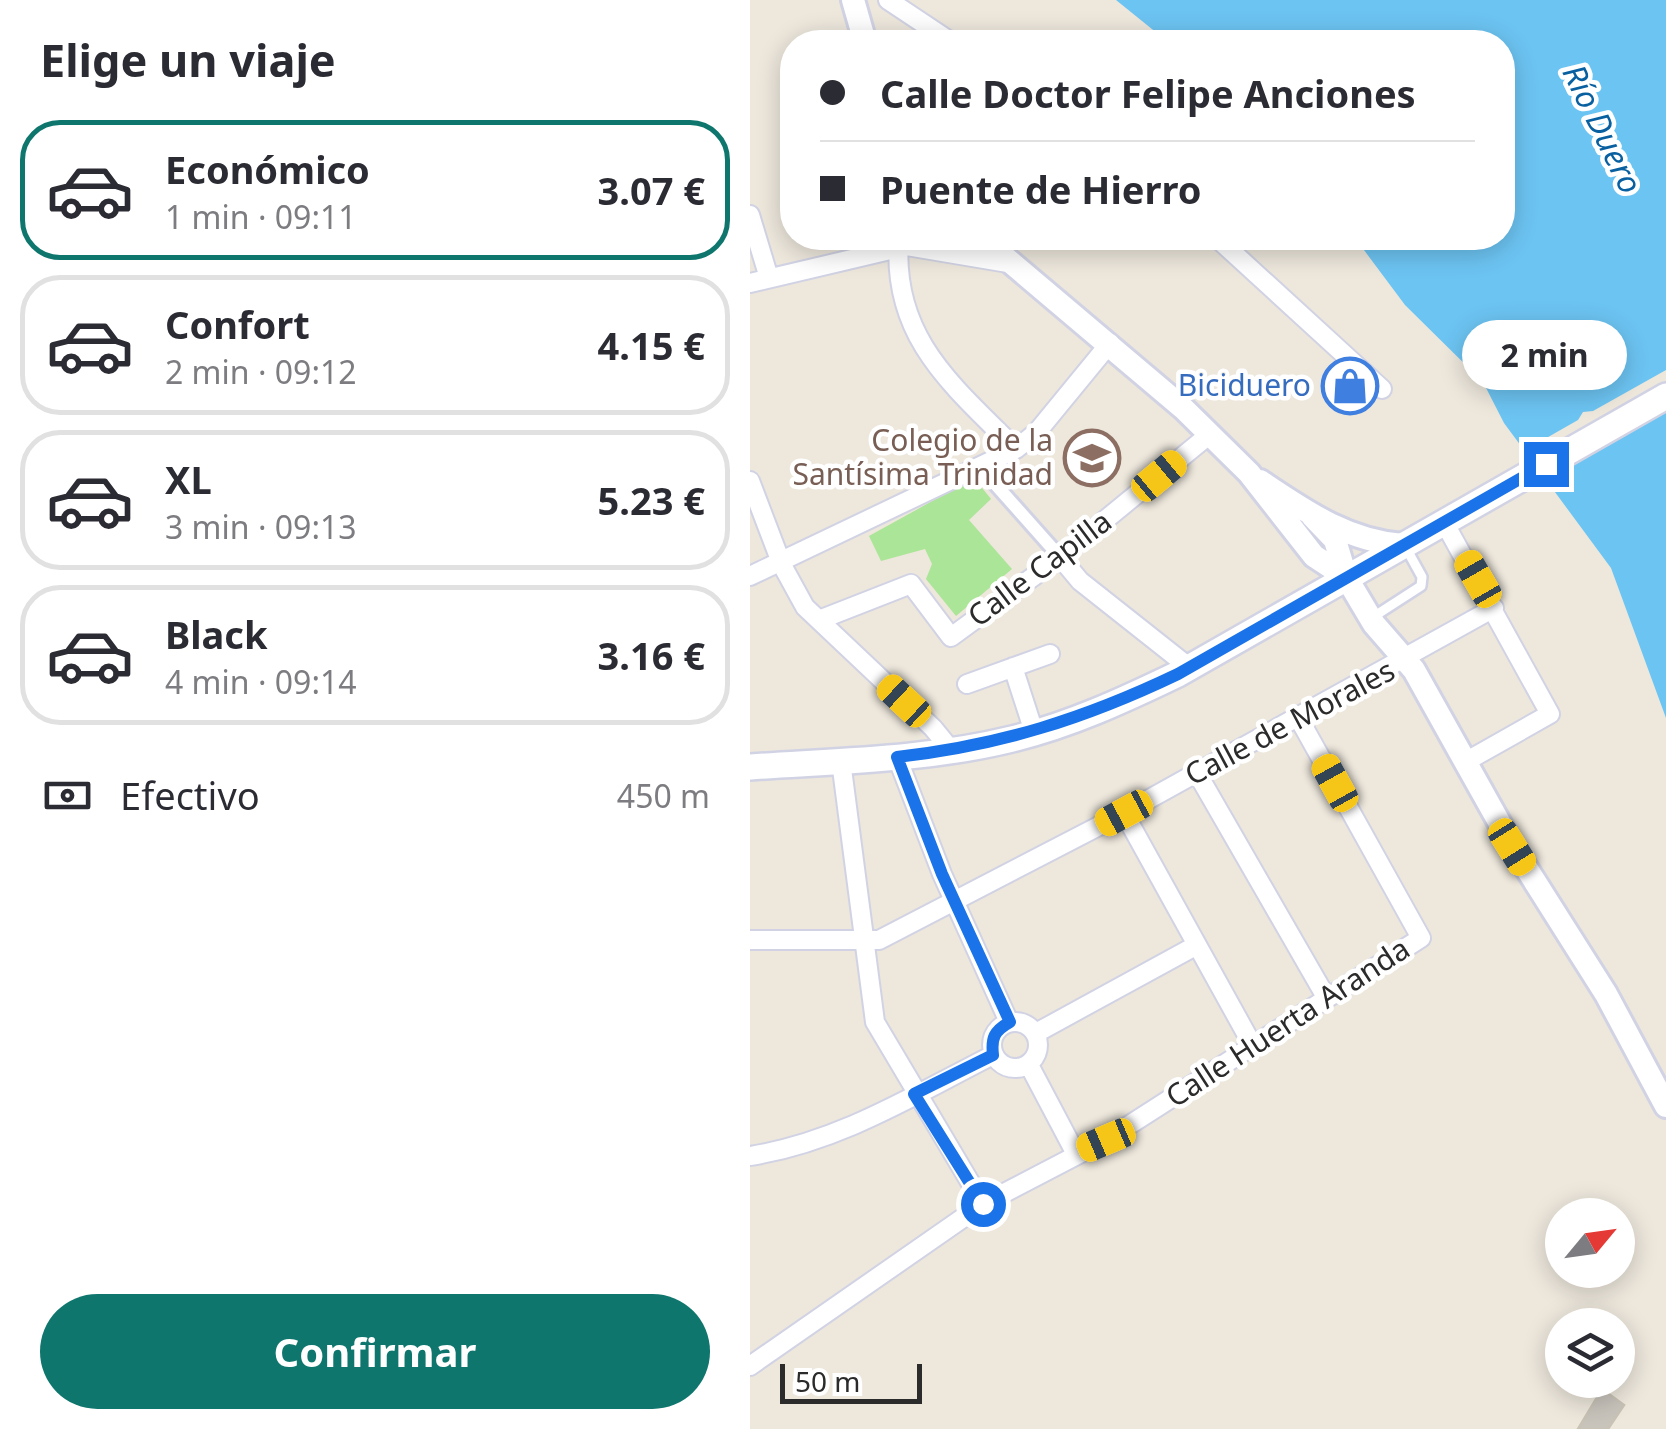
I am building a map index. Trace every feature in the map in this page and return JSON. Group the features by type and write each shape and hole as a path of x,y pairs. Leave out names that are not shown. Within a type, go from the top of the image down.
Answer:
{"main road":[{"path":"750,767 951,750 1034,732 1121,702 1190,668 1666,396"}],"street":[{"path":"861,30 853,2 879,0"},
{"path":"888,0 933,30"},
{"path":"750,216 759,280 870,250"},
{"path":"900,250 904,308 927,356 1016,449"},
{"path":"950,250 1012,264"},
{"path":"996,250 1110,342 1210,434 1249,473 1314,556 1346,577"},
{"path":"1230,250 1382,389"},
{"path":"750,576 782,565 1016,449 1037,432 1110,342"},
{"name":"Calle Capilla","path":"819,620 911,584 951,637 1060,557 1210,434"},
{"path":"982,468 1080,581 1190,668"},
{"path":"1249,473 1312,516 1355,535 1403,545"},
{"path":"750,481 782,565 806,608 951,750"},
{"path":"1312,516 1335,540 1346,577 1370,618 1406,660 1512,847 1606,994 1666,1106"},
{"path":"1444,522 1550,714 1465,762"},
{"name":"Calle de Morales","path":"750,940 878,940 1124,813 1494,608"},
{"path":"967,684 1050,654"},
{"path":"1013,667 1034,732"},
{"name":"Calle Huerta Aranda","path":"750,1366 983,1204 1106,1140 1421,938 1298,717"},
{"path":"897,757 942,874 958,901 1010,1022"},
{"path":"841,762 875,1022 914,1094 983,1204"},
{"path":"1197,773 1326,997"},
{"path":"1124,813 1253,1046"},
{"path":"1036,1033 1197,945"},
{"path":"1010,1022 1024,1023 1036,1033 1038,1050 1028,1065 1009,1068 993,1055 991,1042 997,1029 1010,1022"},
{"path":"750,1156 822,1139 993,1055"},
{"path":"1028,1065 1076,1154"}],"lane":[{"path":"1370,618 1421,586 1422,577 1403,545"}],"green space":[{"path":"974,478 991,499 969,520 1012,569 956,616 926,579 932,564 925,549 881,561 869,536"}],"water":[{"name":"Río Duero","path":"1116,0 1666,0 1666,718 1611,568 1504,423 1483,382 1405,305 1364,250 1515,250 1515,30 1153,30"}],"pier":[{"path":"1666,370 1666,412 1543,482 1520,453 1578,420 1583,412 1593,411"}],"building":[{"path":"1597,1398 1614,1398 1624,1405 1608,1429 1578,1429"}],"place":[{"name":"Biciduero","path":"1350,386"},
{"name":"Colegio de la Santísima Trinidad","path":"1092,458"}],"route":[{"path":"983,1204 914,1094 993,1055 991,1042 997,1029 1010,1022 958,901 942,874 897,757 1012,740 1121,702 1178,674 1546,464"}]}
